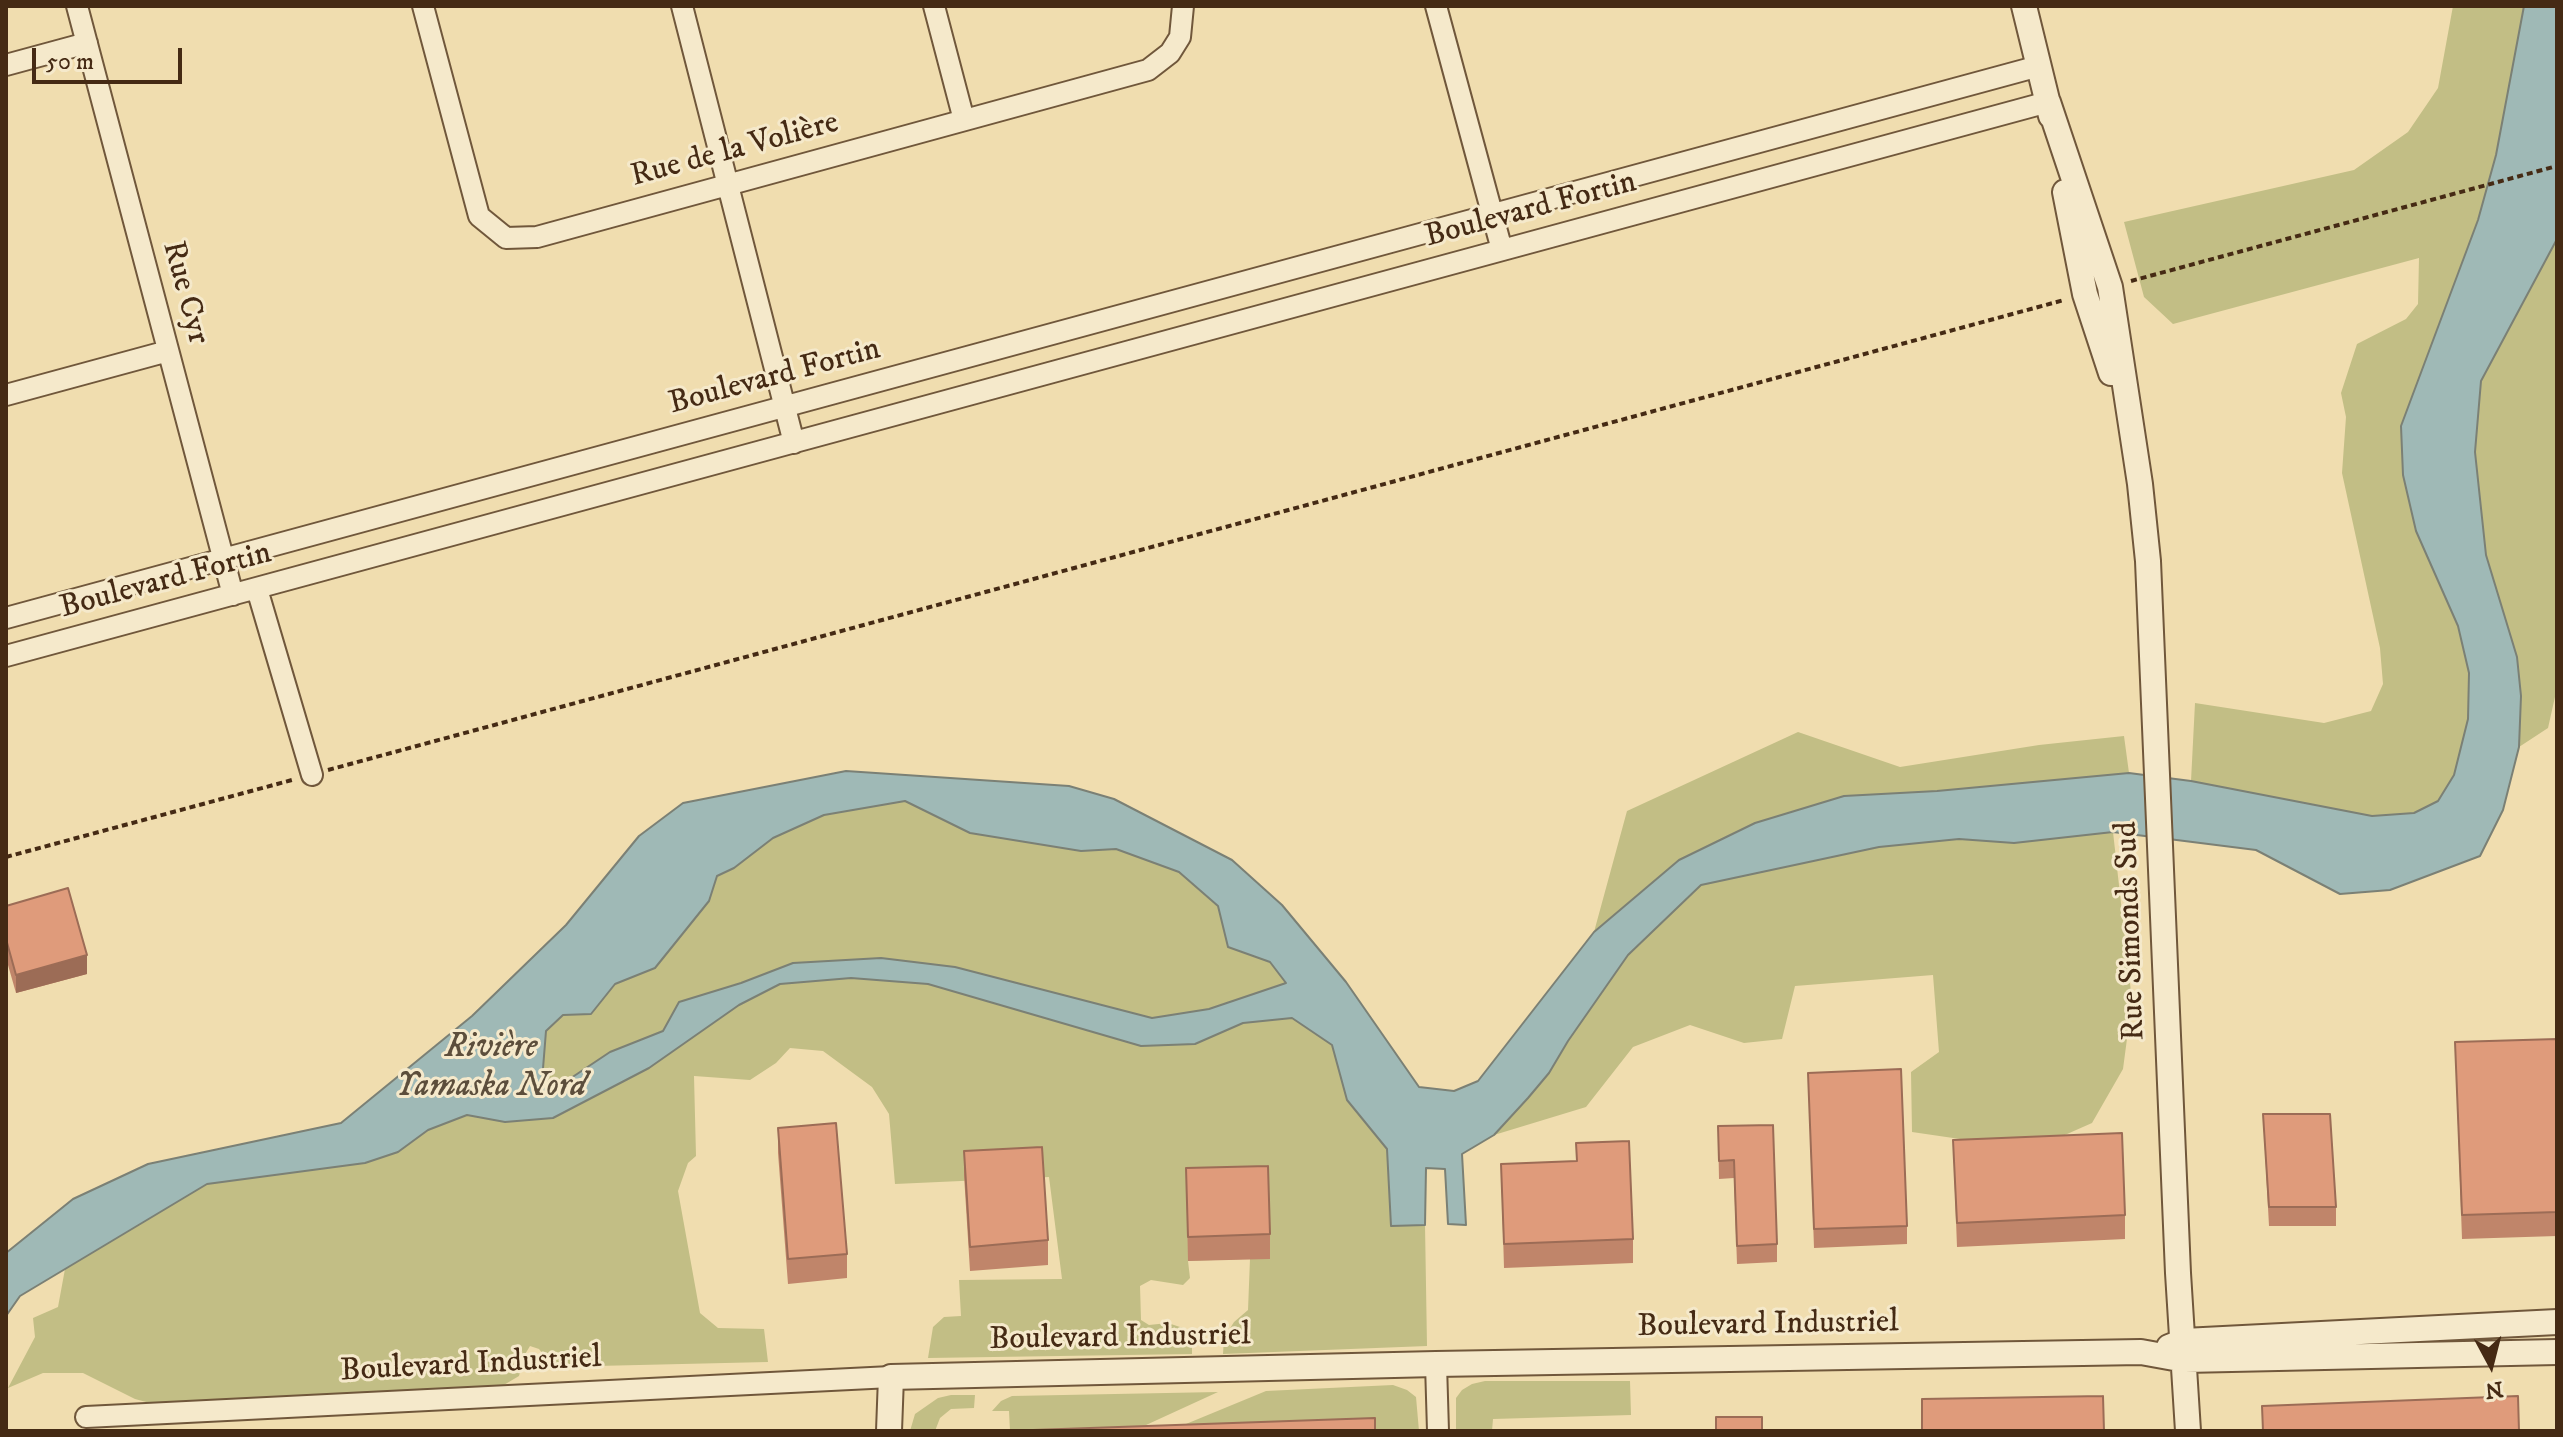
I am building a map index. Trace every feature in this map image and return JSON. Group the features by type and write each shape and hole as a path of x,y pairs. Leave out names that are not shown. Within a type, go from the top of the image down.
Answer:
{"street":[{"name":"Rue Cyr","path":"77,6 233,595"},
{"name":"Rue de la Volière","path":"423,6 479,216 506,238 537,237 1148,70 1170,53 1180,37 1183,6"},
{"path":"682,6 794,443"},
{"path":"934,6 964,120"},
{"path":"1436,6 1502,250"},
{"name":"Rue Simonds Sud","path":"2024,6 2048,102 2085,294 2130,429"},
{"path":"6,65 87,43"},
{"name":"Boulevard Fortin","path":"6,618 2039,66"},
{"name":"Boulevard Fortin","path":"6,656 2048,102"},
{"name":"Rue Simonds Sud","path":"2048,102 2110,287 2148,561 2178,1273 2188,1431"},
{"path":"1765,140 1776,176"},
{"path":"1292,268 1301,305"},
{"path":"1049,335 1058,371"},
{"path":"6,395 168,351"},
{"path":"517,479 528,515"},
{"path":"257,589 312,775"},
{"name":"Boulevard Industriel","path":"86,1417 891,1377 1436,1364 2156,1353 2557,1322"},
{"name":"Boulevard Industriel","path":"2184,1350 2557,1352"},
{"path":"1436,1364 1438,1431"},
{"path":"889,1431 891,1377"}],"path":[{"path":"2110,287 2557,166"},
{"path":"6,857 2085,294"}],"shaded area":[{"path":"2453,6 2524,6 2496,155 2478,220 2401,426 2438,582 2458,626 2469,673 2468,719 2454,775 2438,801 2414,813 2372,816 2191,781 2195,703 2324,723 2371,711 2383,684 2380,648 2342,473 2346,417 2341,393 2357,344 2406,319 2418,304 2419,258 2173,324 2144,297 2124,222 2354,170 2408,132 2438,88"},
{"path":"2557,239 2557,688 2548,728 2519,747 2521,696 2517,657 2486,556 2475,452 2481,381"},
{"path":"1798,732 1900,767 2039,745 2124,736 2129,773 1937,791 1844,796 1679,860 1594,932 1627,811"},
{"path":"906,801 970,833 1081,851 1116,849 1179,872 1218,906 1228,947 1270,962 1287,984 1209,1009 1152,1018 955,967 881,958 793,963 679,1002 663,1031 610,1052 565,1082 541,1081 545,1031 563,1015 591,1014 615,984 655,968 709,901 717,876 734,868 773,838 824,815"},
{"path":"2113,832 2132,1001 2123,1069 2092,1123 2024,1153 1912,1132 1911,1072 1939,1052 1933,975 1795,986 1782,1039 1744,1043 1690,1025 1633,1047 1586,1107 1494,1135 1549,1073 1628,955 1701,885 1879,847 1959,839 2014,843"},
{"path":"851,978 928,984 1142,1046 1195,1044 1243,1023 1292,1018 1332,1045 1347,1100 1387,1149 1391,1226 1425,1225 1427,1346 1223,1354 1224,1338 1234,1322 1248,1310 1250,1259 1270,1258 1188,1261 1190,1278 1183,1285 1151,1280 1140,1286 1141,1320 1149,1325 1168,1323 1186,1329 1192,1340 1192,1354 928,1358 933,1327 944,1317 961,1316 959,1280 1062,1279 1049,1177 895,1184 889,1114 872,1087 823,1051 790,1048 776,1063 750,1080 694,1076 696,1156 688,1163 678,1191 700,1313 718,1328 764,1329 768,1362 553,1367 539,1349 530,1346 519,1376 497,1389 161,1406 135,1399 83,1373 43,1373 8,1388 35,1337 33,1318 58,1307 65,1269 207,1184 365,1163 398,1152 428,1130 467,1115 505,1122 649,1068 739,1005 780,984"},
{"path":"1485,1381 1630,1381 1631,1415 1493,1419 1492,1431 1456,1431 1456,1398 1472,1384"},
{"path":"1393,1385 1416,1397 1419,1431 1169,1431 1266,1391"},
{"path":"1218,1392 1133,1431 1010,1431 1009,1411 992,1411 1001,1401 1012,1396"},
{"path":"975,1395 974,1408 951,1409 940,1418 935,1431 910,1431 915,1414 938,1398"}],"water":[{"name":"Rivière Yamaska Nord","path":"2524,6 2557,6 2557,239 2481,381 2475,452 2486,555 2517,657 2521,696 2519,747 2503,810 2480,856 2390,890 2340,894 2256,850 2113,832 2014,843 1959,839 1879,847 1701,885 1628,955 1549,1073 1528,1098 1494,1135 1462,1154 1466,1225 1448,1224 1445,1169 1426,1168 1425,1225 1391,1226 1387,1149 1347,1100 1332,1045 1292,1018 1243,1023 1195,1044 1141,1046 928,984 851,978 780,984 739,1005 649,1068 553,1118 505,1122 467,1115 428,1130 398,1152 365,1163 207,1184 20,1296 6,1316 6,1253 73,1199 148,1164 341,1123 472,1016 566,925 639,836 683,803 846,771 1069,786 1114,799 1232,860 1282,905 1346,982 1419,1087 1454,1091 1478,1081 1594,932 1679,860 1755,823 1844,796 1937,791 2129,773 2191,781 2372,816 2414,813 2438,801 2454,775 2468,719 2469,673 2458,626 2416,531 2403,475 2401,426 2478,220 2496,155","holes":["905,801 970,833 1081,851 1116,849 1179,872 1218,906 1228,947 1270,962 1286,983 1209,1009 1152,1018 955,967 881,958 793,963 679,1002 663,1031 610,1052 565,1082 542,1081 546,1031 563,1015 591,1014 615,984 655,968 709,901 717,876 734,868 773,838 824,815"]}],"building":[{"path":"68,888 87,955 16,975 6,939 6,906"},
{"path":"2557,1039 2557,1212 2462,1215 2455,1042"},
{"path":"1901,1069 1907,1226 1814,1229 1808,1073"},
{"path":"2263,1114 2330,1114 2336,1207 2269,1207"},
{"path":"836,1123 847,1254 788,1259 778,1128"},
{"path":"1773,1125 1777,1244 1737,1246 1734,1160 1719,1161 1718,1126"},
{"path":"2122,1133 2125,1215 1957,1223 1953,1140"},
{"path":"1629,1141 1633,1239 1504,1244 1501,1164 1577,1161 1576,1143"},
{"path":"1042,1147 1048,1240 970,1247 964,1151"},
{"path":"1268,1166 1270,1234 1188,1237 1186,1168"},
{"path":"2103,1396 2104,1431 1922,1431 1922,1399"},
{"path":"2518,1396 2519,1431 2263,1431 2262,1406"},
{"path":"1716,1417 1762,1417 1762,1431 1716,1431"},
{"path":"1375,1418 1375,1431 1033,1431 1033,1430"}]}
